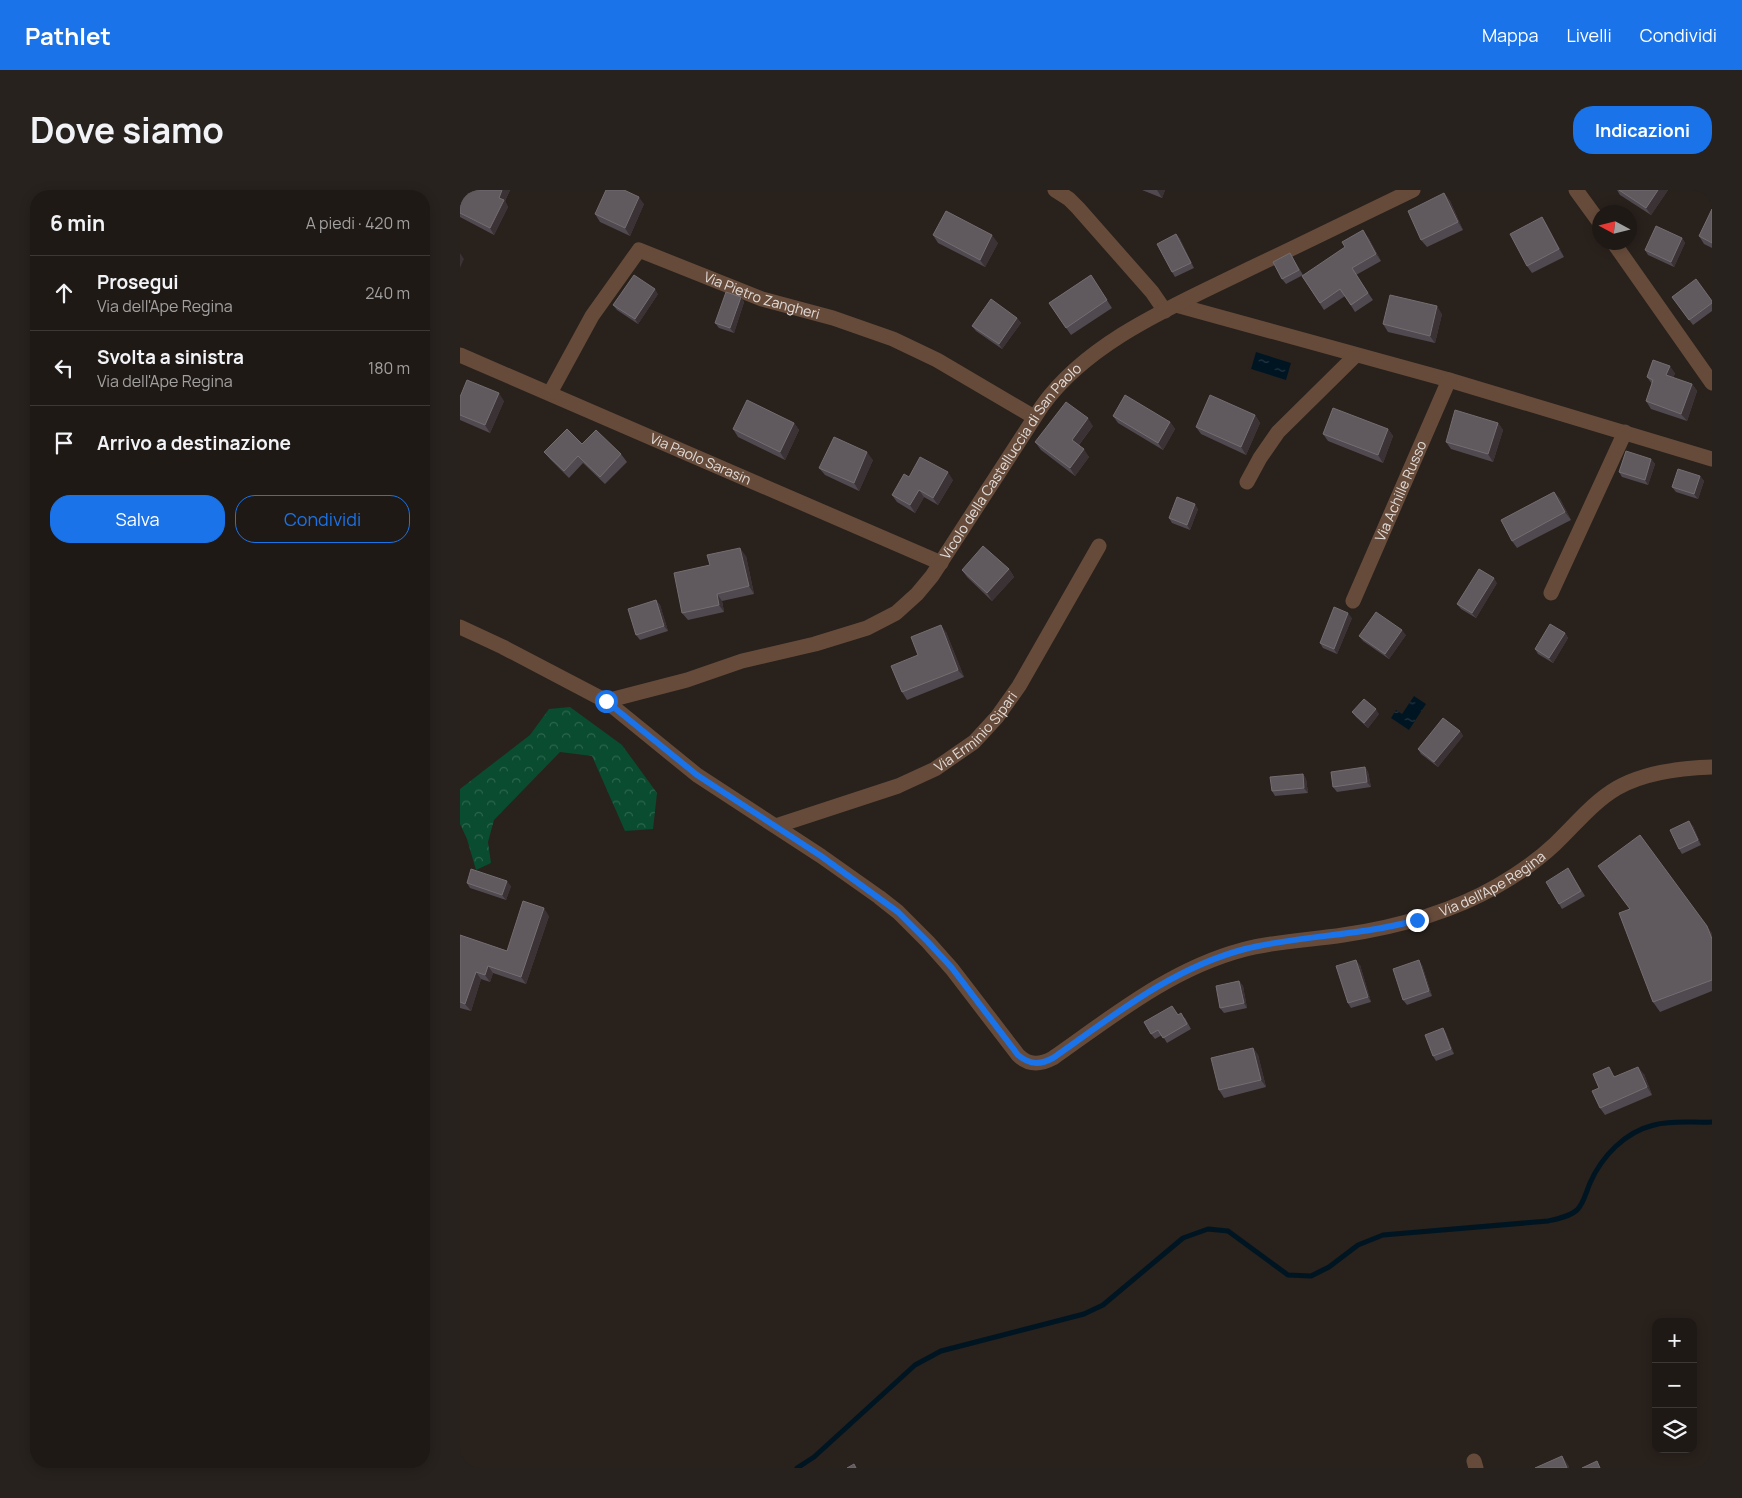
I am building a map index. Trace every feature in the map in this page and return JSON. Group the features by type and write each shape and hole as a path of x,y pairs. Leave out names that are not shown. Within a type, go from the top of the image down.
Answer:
{"street":[{"path":"1056,190 1078,208 1152,292 1170,308 1449,380 1712,459"},
{"name":"Vicolo della Castelluccia di San Paolo","path":"606,701 687,680 742,661 814,644 874,626 896,613 924,586 941,563 1034,417 1056,387 1081,364 1106,345 1170,308 1413,190"},
{"path":"1576,190 1592,212"},
{"name":"Via Pietro Zangheri","path":"550,393 592,316 639,250 762,299 833,318 893,339 937,360 1034,417"},
{"path":"1619,250 1712,384"},
{"name":"Via Paolo Sarasin","path":"460,355 941,563"},
{"path":"1247,482 1260,458 1278,432 1356,355"},
{"name":"Via Achille Russo","path":"1353,601 1449,380"},
{"path":"1551,593 1625,432"},
{"name":"Via Erminio Sipari","path":"776,826 905,783 943,765 974,742 997,717 1015,692 1099,546"},
{"name":"Via dell'Ape Regina","path":"460,627 503,647 606,701 697,775 821,856 898,912 952,968 1018,1055 1025,1061 1037,1064 1053,1058 1134,1001 1190,970 1230,953 1388,927 1446,910 1495,887 1532,864 1600,800 1618,788 1639,779 1667,771 1712,767"}],"green space":[{"path":"570,707 622,745 657,793 653,829 625,831 592,756 560,752 494,820 488,842 491,863 476,870 467,839 460,824 460,789 530,735 549,709"}],"water":[{"path":"1256,352 1291,363 1286,380 1251,369"},
{"path":"1414,696 1426,704 1409,730 1391,718 1396,710 1402,714"}],"building":[{"path":"464,190 502,190 499,198 504,200 490,228 460,213 460,197"},
{"path":"606,190 624,190 639,197 625,228 595,214"},
{"path":"1619,190 1658,190 1646,208"},
{"path":"1444,193 1458,222 1421,240 1408,211"},
{"path":"1712,209 1712,243 1699,236"},
{"path":"946,211 992,235 980,260 933,235"},
{"path":"1542,217 1559,249 1527,266 1510,234"},
{"path":"1656,226 1682,238 1671,262 1645,250"},
{"path":"1363,230 1376,254 1352,268 1368,293 1351,305 1340,289 1320,303 1302,276 1345,247 1342,242"},
{"path":"1176,234 1191,263 1172,272 1157,244"},
{"path":"1290,253 1299,270 1282,279 1273,262"},
{"path":"634,275 655,289 635,319 613,305"},
{"path":"1091,275 1107,300 1066,328 1049,303"},
{"path":"1696,279 1712,303 1689,320 1672,297"},
{"path":"726,292 741,297 730,328 715,323"},
{"path":"1390,295 1437,306 1430,336 1383,324"},
{"path":"991,299 1017,318 999,344 972,326"},
{"path":"1653,360 1670,366 1666,375 1692,384 1681,414 1646,401 1653,380 1647,377"},
{"path":"467,380 499,393 485,425 460,415 460,397"},
{"path":"1125,395 1170,422 1158,443 1113,416"},
{"path":"1210,395 1255,415 1241,447 1196,427"},
{"path":"747,400 794,423 780,452 733,429"},
{"path":"1066,402 1088,418 1072,440 1084,449 1070,468 1035,442"},
{"path":"1333,408 1388,429 1378,455 1323,434"},
{"path":"1455,410 1498,423 1488,454 1446,442"},
{"path":"567,429 582,444 596,430 621,454 600,477 578,456 564,471 544,452"},
{"path":"834,437 867,452 854,483 819,468"},
{"path":"1626,451 1651,459 1645,480 1619,472"},
{"path":"920,457 948,472 933,498 919,490 910,505 892,495 904,474 909,477"},
{"path":"1678,469 1700,476 1694,494 1672,487"},
{"path":"1554,492 1565,512 1512,541 1501,520"},
{"path":"1177,497 1195,504 1187,525 1169,518"},
{"path":"983,546 1009,569 987,593 962,570"},
{"path":"740,548 749,586 717,594 719,605 682,613 674,573 710,565 707,555"},
{"path":"1479,569 1494,578 1472,613 1457,604"},
{"path":"656,600 664,626 636,635 628,609"},
{"path":"1334,607 1348,613 1334,649 1320,643"},
{"path":"1376,612 1402,630 1385,654 1359,636"},
{"path":"1550,624 1565,633 1549,658 1535,649"},
{"path":"941,625 958,670 902,692 891,666 918,655 911,637"},
{"path":"1364,699 1376,709 1364,723 1352,712"},
{"path":"1443,718 1460,731 1434,762 1418,749"},
{"path":"1365,767 1367,782 1333,787 1331,772"},
{"path":"1303,774 1304,788 1272,791 1270,777"},
{"path":"1689,821 1698,840 1679,849 1670,830"},
{"path":"1640,835 1707,926 1712,939 1712,980 1653,1002 1619,913 1630,909 1598,866"},
{"path":"1568,868 1581,891 1559,904 1546,882"},
{"path":"471,869 507,881 502,895 467,883"},
{"path":"523,901 544,908 521,977 488,966 485,975 476,972 465,1004 460,1002 460,935 507,951"},
{"path":"1356,960 1368,997 1348,1003 1336,966"},
{"path":"1419,960 1429,991 1403,1000 1393,969"},
{"path":"1239,981 1244,1003 1220,1008 1216,986"},
{"path":"1172,1006 1178,1015 1181,1013 1187,1024 1163,1038 1158,1030 1151,1034 1144,1022"},
{"path":"1443,1028 1451,1049 1433,1056 1425,1035"},
{"path":"1253,1048 1261,1080 1219,1090 1211,1058"},
{"path":"1609,1067 1614,1077 1638,1067 1647,1087 1600,1108 1592,1091 1599,1088 1593,1074"},
{"path":"1562,1456 1567,1468 1535,1468"},
{"path":"1597,1461 1600,1468 1582,1468"},
{"path":"854,1464 856,1468 847,1468"}],"waterway":[{"path":"797,1468 814,1457 915,1365 941,1351 1084,1314 1103,1305 1183,1238 1208,1229 1228,1231 1288,1275 1311,1276 1329,1267 1358,1245 1383,1235 1548,1221 1567,1216 1577,1210 1595,1173 1608,1155 1633,1133 1661,1123 1712,1122"}],"route":[{"path":"606,701 697,775 821,856 898,912 952,968 1018,1055 1025,1061 1033,1064 1041,1064 1053,1058 1134,1001 1162,984 1230,953 1277,943 1344,935 1417,920"}]}
